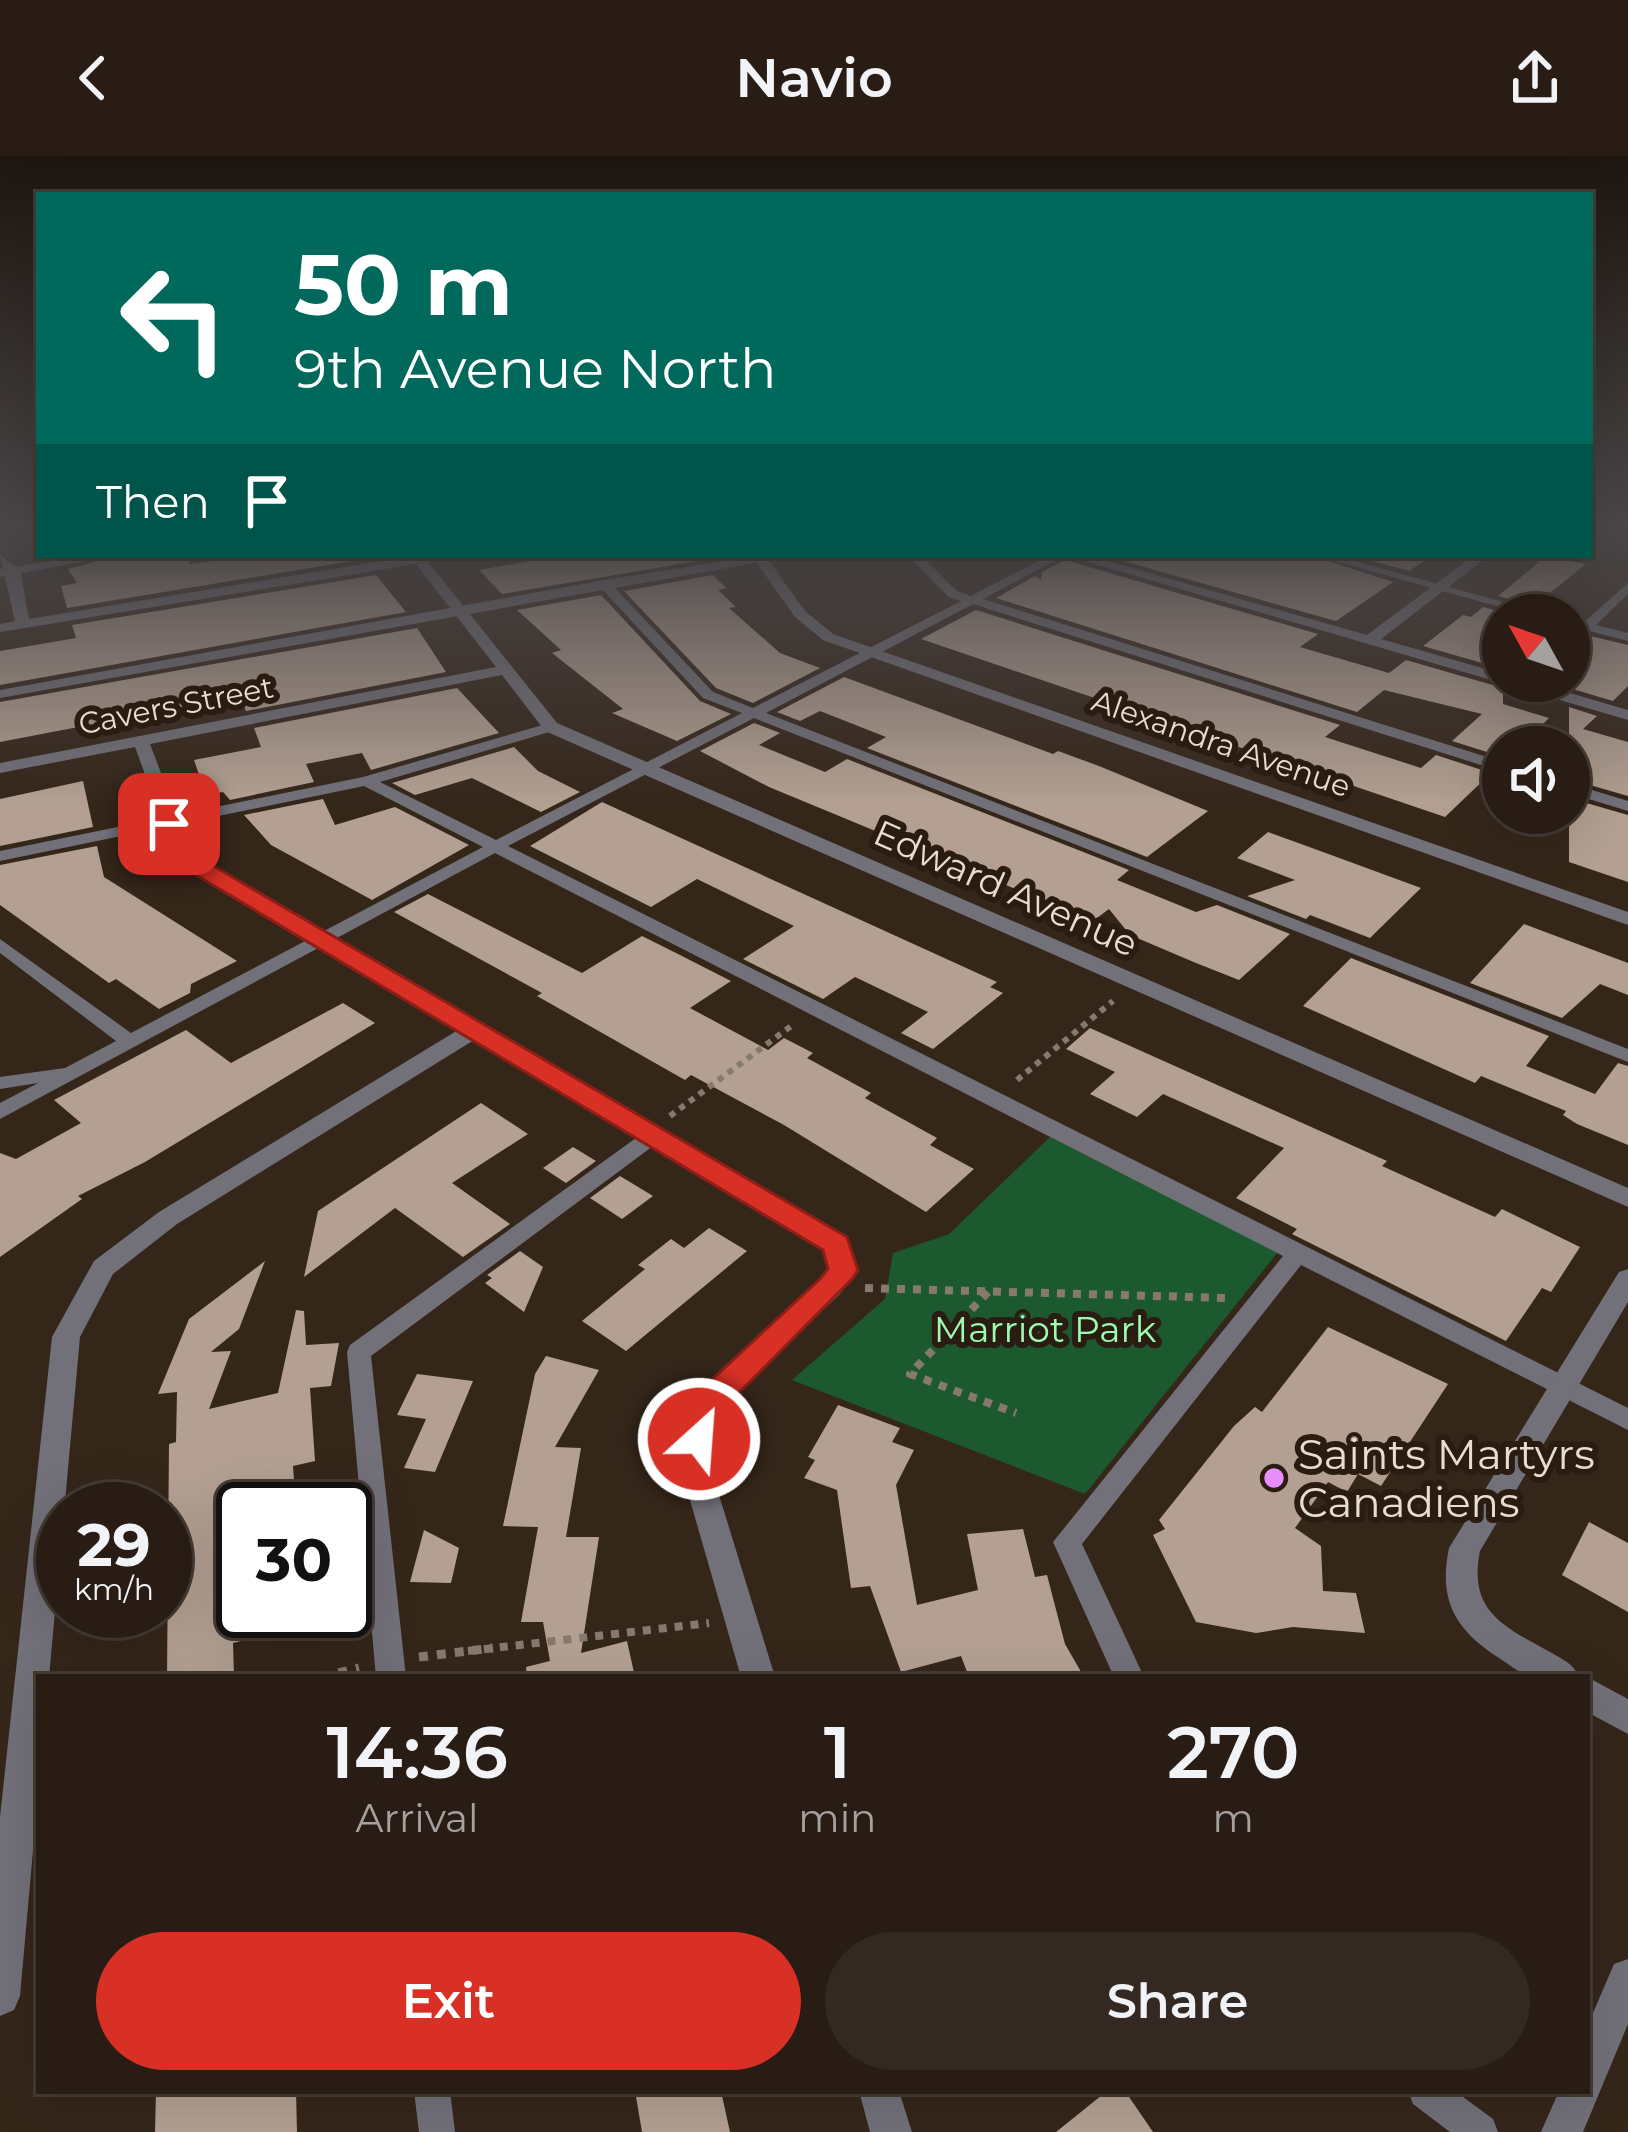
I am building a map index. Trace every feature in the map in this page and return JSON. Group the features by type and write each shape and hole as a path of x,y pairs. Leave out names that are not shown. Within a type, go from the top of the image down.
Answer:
{"street":[{"path":"21,619 22,624"},
{"path":"0,628 52,619"},
{"name":"Edward Avenue","path":"465,619 551,727 1628,1198"},
{"name":"Alexandra Avenue","path":"806,619 828,637 871,653 1628,919"},
{"path":"1297,619 1482,673"},
{"path":"1370,640 1398,619"},
{"name":"Cavers Street","path":"0,768 503,670"},
{"path":"1584,702 1628,715"},
{"path":"141,741 184,858 472,1031 662,1125 837,1245 843,1270 702,1409 696,1469 757,1674"},
{"path":"0,1996 66,1337 103,1268 152,1231 472,1031"},
{"path":"1558,1674 1467,1613 1454,1580 1465,1548 1628,1279"},
{"path":"1590,1695 1628,1718"},
{"path":"1590,2067 1628,1978"},
{"path":"880,2094 891,2132"},
{"path":"1562,2132 1579,2094"}],"lane":[{"path":"0,694 408,619"},
{"path":"637,619 708,695 753,716 1628,1057"},
{"path":"0,1112 319,938 937,619"},
{"path":"1030,619 1482,760"},
{"path":"1590,627 1628,637"},
{"path":"0,856 366,781 551,727"},
{"path":"366,781 1628,1420"},
{"path":"1590,794 1628,806"},
{"path":"0,944 129,1041"},
{"path":"0,1083 78,1070"},
{"path":"391,1668 359,1352 662,1125"},
{"path":"1128,1674 1067,1542 1297,1254"},
{"path":"433,2094 436,2132"},
{"path":"1430,2094 1480,2132"}],"path":[{"path":"996,1098 1117,998"},
{"path":"662,1125 816,1007"},
{"path":"875,1288 1263,1299"},
{"path":"988,1292 910,1374 1016,1413"},
{"path":"344,1674 697,1626"}],"green space":[{"name":"Marriot Park","path":"1050,1137 1278,1252 1085,1494 792,1380 885,1299 893,1253 949,1234"}],"building":[{"path":"107,619 366,619 0,685 0,651 76,638 72,625"},
{"path":"527,619 624,619 700,701 731,714 677,741 612,713 623,709 552,653 561,650"},
{"path":"651,619 742,619 780,653 820,668 753,703 716,688"},
{"path":"959,619 1005,619 1340,725 1325,737 1421,768 1436,755 1482,770 1482,782 1445,817 921,639"},
{"path":"1063,619 1267,619 1318,634 1300,647 1389,673 1406,660 1482,682 1482,702 1503,702 1549,718 1541,726 1482,726 1482,750 1452,741 1482,714 1384,690 1357,712"},
{"path":"1458,619 1482,619 1482,663 1423,646"},
{"path":"417,628 446,672 246,711 240,696 0,742 0,702"},
{"path":"1590,636 1628,645 1628,686 1613,701 1590,694"},
{"path":"844,677 1053,754 1058,751 1099,766 1208,811 1147,857 867,748 886,737 820,711 800,721 777,712"},
{"path":"457,688 499,733 371,770 362,753 306,764 314,782 230,800 223,792 206,795 194,760 261,747 254,728"},
{"path":"1569,707 1597,716 1586,726 1569,726"},
{"path":"754,723 780,733 759,745 825,772 847,759 1129,870 1117,880 1196,912 1217,905 1290,934 1239,980 1130,935 1109,909 1093,921 769,787 700,751"},
{"path":"1590,731 1628,742 1628,796 1590,785"},
{"path":"514,747 538,771 580,792 541,812 472,778 415,795 392,783"},
{"path":"83,781 93,827 0,846 0,799"},
{"path":"323,799 335,825 395,807 469,845 372,900 271,845 244,815"},
{"path":"602,802 997,982 990,987 1003,993 933,1049 901,1033 928,1012 855,977 823,999 743,959 794,926 697,879 651,907 530,846"},
{"path":"1590,804 1628,815 1628,882 1569,862 1569,834 1590,834"},
{"path":"1268,832 1421,888 1370,938 1310,915 1306,919 1247,896 1295,880 1237,858"},
{"path":"97,846 104,877 237,961 191,984 190,993 159,1009 116,979 109,983 0,905 0,865"},
{"path":"428,894 582,973 642,936 678,954 731,981 690,1008 768,1050 784,1038 813,1053 807,1058 871,1093 865,1098 937,1138 930,1145 974,1169 926,1212 784,1125 691,1075 685,1080 537,996 542,993 394,912"},
{"path":"1524,924 1628,963 1628,995 1600,984 1562,1018 1470,983"},
{"path":"1351,958 1549,1036 1526,1066 1595,1094 1618,1063 1628,1066 1628,1145 1577,1124 1563,1115 1566,1111 1481,1076 1475,1083 1303,1006"},
{"path":"343,1003 375,1023 145,1162 78,1196 82,1199 0,1257 0,1153 16,1159 81,1123 54,1100 186,1030 231,1063"},
{"path":"1090,1028 1387,1161 1382,1166 1495,1217 1502,1209 1580,1247 1551,1292 1542,1288 1506,1341 1292,1234 1297,1229 1236,1198 1284,1148 1163,1094 1137,1117 1090,1094 1115,1072 1066,1049"},
{"path":"481,1103 528,1134 452,1183 510,1224 463,1257 395,1208 304,1277 318,1211"},
{"path":"573,1147 596,1161 566,1183 543,1168"},
{"path":"620,1176 653,1196 622,1219 590,1198"},
{"path":"709,1228 747,1251 626,1351 582,1321 645,1269 638,1265 671,1239 684,1248"},
{"path":"520,1251 543,1267 524,1312 485,1283 492,1278 487,1275"},
{"path":"265,1261 239,1329 211,1352 231,1351 209,1409 278,1393 296,1310 304,1311 306,1345 339,1343 331,1386 310,1388 315,1461 293,1466 294,1482 216,1482 216,1638 253,1638 233,1643 234,1674 167,1674 167,1638 192,1638 192,1482 169,1482 169,1444 176,1442 177,1392 158,1394 189,1319"},
{"name":"Saints Martyrs Canadiens","path":"1328,1327 1448,1384 1381,1486 1358,1474 1347,1492 1328,1482 1295,1528 1321,1546 1323,1591 1356,1593 1365,1633 1293,1627 1256,1633 1196,1622 1153,1535 1165,1529 1159,1520 1234,1426 1255,1407 1262,1412"},
{"path":"546,1356 599,1370 555,1447 581,1448 566,1537 599,1537 581,1653 627,1641 634,1674 527,1674 526,1667 550,1661 543,1622 521,1622 538,1527 503,1526 535,1374"},
{"path":"417,1374 473,1381 435,1472 404,1468 426,1419 397,1415"},
{"path":"838,1405 900,1428 892,1442 914,1450 896,1485 917,1605 978,1590 967,1534 1023,1529 1035,1577 1047,1575 1065,1644 1082,1674 968,1674 961,1656 901,1672 870,1586 851,1588 837,1490 804,1478 815,1460 808,1457"},
{"path":"1589,1522 1628,1543 1628,1612 1562,1575"},
{"path":"424,1530 459,1548 451,1583 410,1582"},
{"path":"156,2094 296,2094 297,2132 155,2132"},
{"path":"636,2094 722,2094 730,2132 642,2132"},
{"path":"1103,2094 1127,2094 1153,2132 1056,2132"}],"place":[{"name":"Saints Martyrs Canadiens","path":"1274,1478"}],"route":[{"path":"169,824 184,858 837,1245 843,1270 831,1287 702,1409 699,1439"}]}
